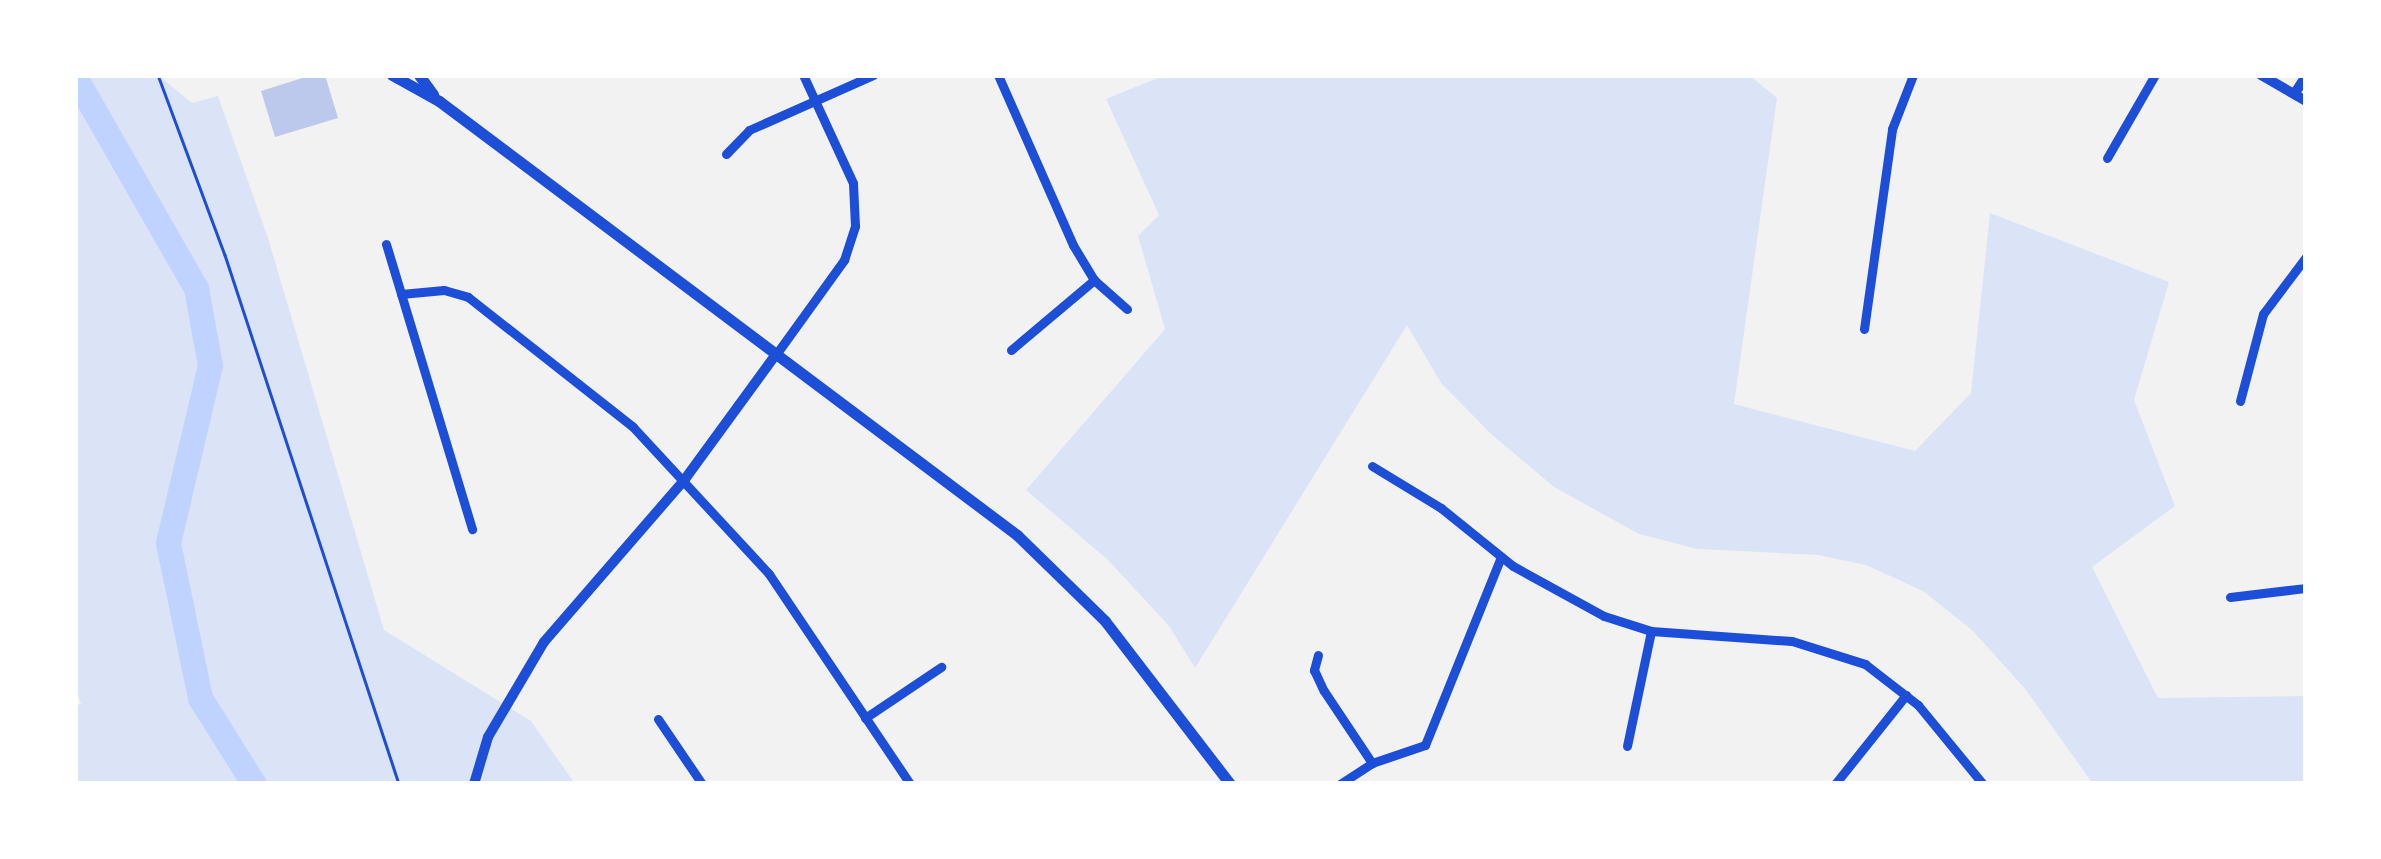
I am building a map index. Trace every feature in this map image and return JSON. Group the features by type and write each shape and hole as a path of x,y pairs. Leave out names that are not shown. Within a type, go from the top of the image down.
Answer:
{"main road":[{"path":"392,75 439,101 968,496 1063,576 1145,668 1230,784"},
{"path":"418,75 439,101"}],"street":[{"path":"474,784 488,737 544,642 685,479 844,260 855,226 853,183 803,75"},
{"path":"726,154 749,130 873,75"},
{"path":"998,75 1094,280 1127,309"},
{"path":"1864,329 1892,129 1913,75"},
{"path":"2107,158 2155,75"},
{"path":"2261,75 2306,101"},
{"path":"2295,92 2306,76"},
{"path":"386,244 472,529"},
{"path":"2240,400 2263,314 2306,256"},
{"path":"1011,350 1094,280"},
{"path":"400,294 444,290 468,297 578,379 685,479 768,574 910,784"},
{"path":"1372,466 1501,556 1604,616 1652,631 1792,642 1865,664 1906,695 1983,784"},
{"path":"1340,784 1372,763 1425,746 1501,556"},
{"path":"2230,596 2306,588"},
{"path":"1627,746 1652,631"},
{"path":"1318,655 1314,670 1324,692 1372,763"},
{"path":"865,718 941,668"},
{"path":"1835,784 1906,695"},
{"path":"658,720 702,784"}],"path":[{"path":"158,75 220,238 400,784"}],"shaded area":[{"path":"75,75 158,75 192,103 218,96 268,238 384,630 531,721 575,784 75,784 75,706 81,704 75,687"},
{"path":"1165,75 1749,75 1777,98 1734,404 1915,451 1971,393 1990,213 2169,282 2134,400 2175,506 2092,567 2158,698 2306,696 2306,784 2093,784 2026,690 1973,631 1923,591 1866,565 1818,555 1697,549 1639,534 1554,487 1491,434 1441,383 1407,325 1195,668 1169,626 1108,560 1026,490 1165,329 1138,236 1159,215 1106,99"}],"building":[{"path":"312,75 325,75 338,118 275,137 261,91"}],"waterway":[{"path":"75,77 196,288 210,365 168,543 200,698 254,784"}]}
